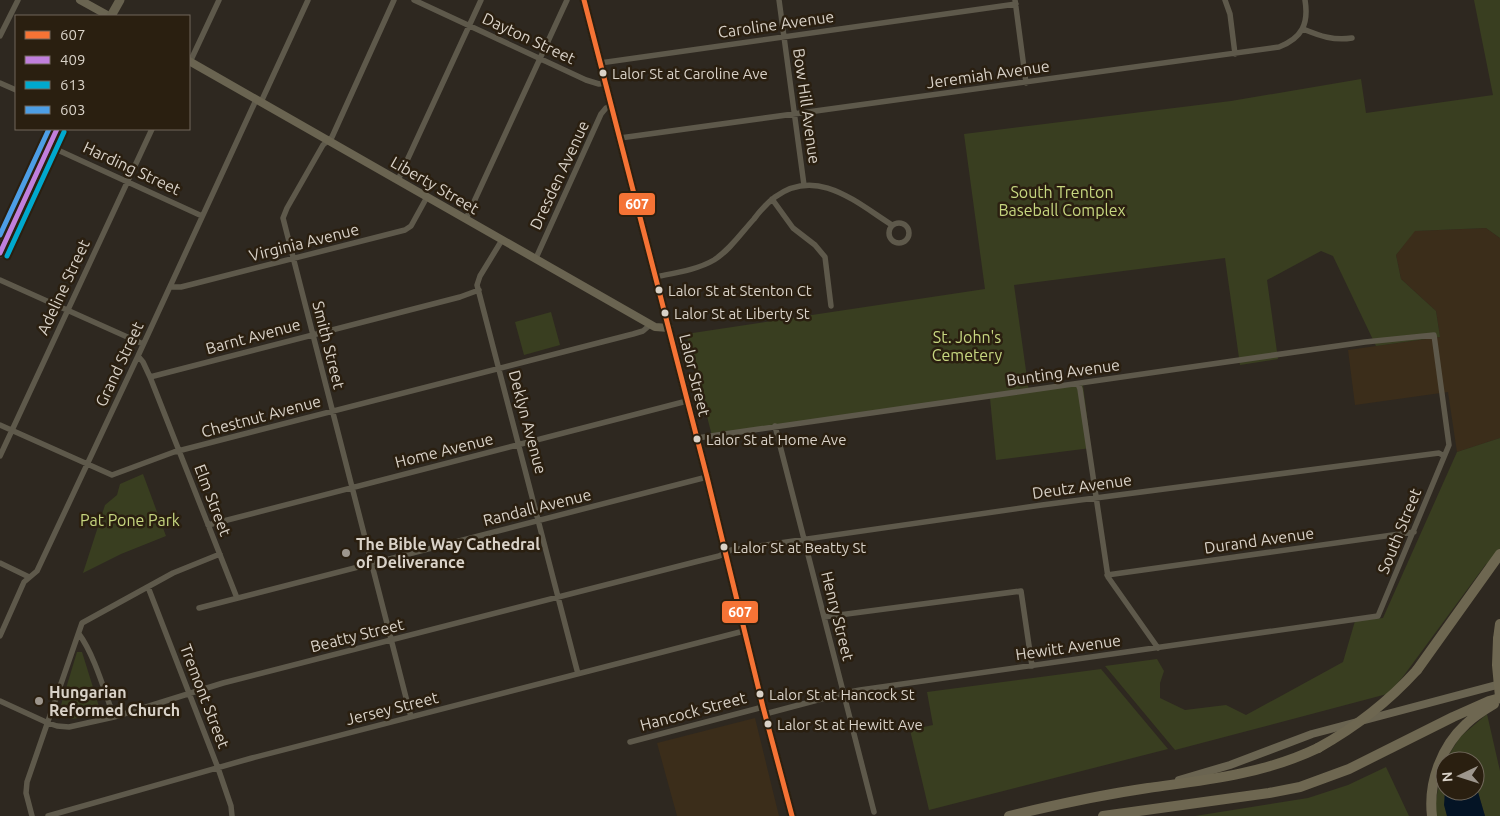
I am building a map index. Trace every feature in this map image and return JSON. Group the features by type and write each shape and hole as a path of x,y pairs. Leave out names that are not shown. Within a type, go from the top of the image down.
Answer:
{"highway":[{"path":"1009,816 1146,789 1240,775 1281,763 1318,748 1371,714 1416,670 1500,554"},
{"path":"1500,624 1497,666 1500,699"},
{"path":"1103,816 1300,787 1349,769 1453,717 1489,701 1500,699"},
{"path":"1432,816 1433,784 1446,749 1466,724 1500,699"}],"main road":[{"path":"111,15 120,0"},
{"path":"0,253 4,235 57,130"}],"street":[{"path":"0,36 18,0"},
{"path":"80,0 108,15"},
{"path":"190,61 219,0"},
{"name":"Grand Street","path":"0,636 24,582 37,571 202,216 308,0"},
{"name":"Smith Street","path":"394,0 336,128 329,140 323,145 284,214 284,222 410,717"},
{"name":"Dayton Street","path":"414,0 594,83 606,83"},
{"path":"398,180 481,0"},
{"path":"466,219 568,0"},
{"name":"Lalor Street","path":"584,0 792,816"},
{"name":"Bow Hill Avenue","path":"779,0 804,185"},
{"path":"1225,0 1230,14 1235,54"},
{"path":"1305,0 1306,12 1303,29 1322,37 1333,39 1352,38"},
{"path":"1015,2 1026,83"},
{"name":"Caroline Avenue","path":"600,63 1015,2"},
{"name":"Jeremiah Avenue","path":"620,138 1280,47 1294,39 1303,29"},
{"name":"Liberty Street","path":"190,61 651,324 659,328 668,328"},
{"path":"0,83 15,90"},
{"name":"Dresden Avenue","path":"536,258 601,114 606,108 611,106"},
{"name":"Adeline Street","path":"0,456 152,130"},
{"name":"Harding Street","path":"49,146 202,216"},
{"path":"656,277 694,268 714,260 724,252 772,199 784,191 804,185 825,186 836,190 892,225"},
{"name":"Virginia Avenue","path":"170,287 193,284 409,228 427,197"},
{"path":"772,199 793,228 815,245 825,258 831,306"},
{"path":"479,290 477,282 502,240"},
{"path":"0,280 143,344"},
{"name":"Barnt Avenue","path":"150,376 460,297 479,290"},
{"name":"Deklyn Avenue","path":"479,290 578,674"},
{"name":"Chestnut Avenue","path":"0,425 112,475 179,451 633,334 643,331 651,324"},
{"name":"Bunting Avenue","path":"697,438 1365,342 1434,335"},
{"name":"South Street","path":"1378,616 1449,445 1434,335"},
{"name":"Elm Street","path":"138,356 150,376 237,598"},
{"path":"1078,384 1107,575 1158,648"},
{"name":"Home Avenue","path":"208,525 687,401"},
{"name":"Henry Street","path":"775,426 874,812"},
{"name":"Deutz Avenue","path":"725,553 731,550 1096,498 1396,458 1439,453 1444,456"},
{"name":"Randall Avenue","path":"199,608 707,477"},
{"name":"Durand Avenue","path":"1107,575 1414,532"},
{"name":"Beatty Street","path":"0,701 48,723 69,727 114,717 223,683 725,553"},
{"path":"32,816 25,788 81,626 85,621 173,573 220,554"},
{"path":"0,563 28,577"},
{"name":"Tremont Street","path":"148,587 218,768 231,806 232,816"},
{"path":"824,617 1021,591 1032,666"},
{"name":"Hewitt Avenue","path":"764,710 844,693 1378,616"},
{"name":"Jersey Street","path":"48,816 218,768 744,631"},
{"path":"79,634 84,640 114,717"},
{"path":"1146,789 1230,765 1312,734 1500,684"},
{"name":"Hancock Street","path":"630,742 764,710"}],"shaded area":[{"path":"1486,228 1500,238 1500,438 1457,452 1448,392 1355,405 1348,350 1440,337 1436,311 1401,279 1396,255 1414,231"},
{"path":"755,718 779,816 677,816 657,743"}],"green space":[{"path":"1474,0 1500,0 1500,238 1486,228 1415,231 1396,255 1401,279 1436,311 1440,337 1376,346 1333,256 1321,251 1267,280 1278,359 1240,365 1225,258 1014,285 1029,392 1083,385 1091,448 996,460 990,398 712,436 686,334 985,289 964,134 1231,101 1361,79 1366,113 1493,95"},
{"path":"551,312 560,345 524,355 515,322"},
{"path":"1500,438 1500,563 1486,564 1402,678 1387,694 1175,750 1105,666 1157,659 1164,671 1160,683 1160,698 1185,710 1226,705 1246,715 1343,662 1355,621 1383,618 1457,452"},
{"name":"Pat Pone Park","path":"143,474 166,536 121,554 83,573 105,505 117,495 120,484"},
{"path":"77,652 82,652 101,713 73,719 58,715"},
{"path":"1101,669 1168,749 929,810 910,730 933,725 927,692"},
{"path":"1487,714 1500,771 1500,816 1485,816 1481,801 1485,801 1485,751 1451,751 1460,737"},
{"path":"1386,767 1409,816 1195,816 1308,798 1348,785"},
{"path":"1436,801 1445,801 1447,816 1436,816 1434,809"}],"water":[{"path":"1444,801 1481,801 1485,816 1447,816"}],"transit line":[{"name":"607","path":"584,0 792,816"},
{"name":"603","path":"0,235 49,130"},
{"name":"409","path":"0,253 57,130"},
{"name":"613","path":"7,256 64,132"}],"place":[{"name":"Lalor St at Caroline Ave","path":"603,73"},
{"name":"Lalor St at Stenton Ct","path":"659,290"},
{"name":"Lalor St at Liberty St","path":"665,313"},
{"name":"Lalor St at Home Ave","path":"697,439"},
{"name":"Lalor St at Beatty St","path":"724,547"},
{"name":"The Bible Way Cathedral of Deliverance","path":"346,553"},
{"name":"Lalor St at Hancock St","path":"760,694"},
{"name":"Hungarian Reformed Church","path":"39,701"},
{"name":"Lalor St at Hewitt Ave","path":"768,724"}],"park label":[{"name":"South Trenton Baseball Complex","path":"1062,201"},
{"name":"St. John's Cemetery","path":"967,346"}]}
